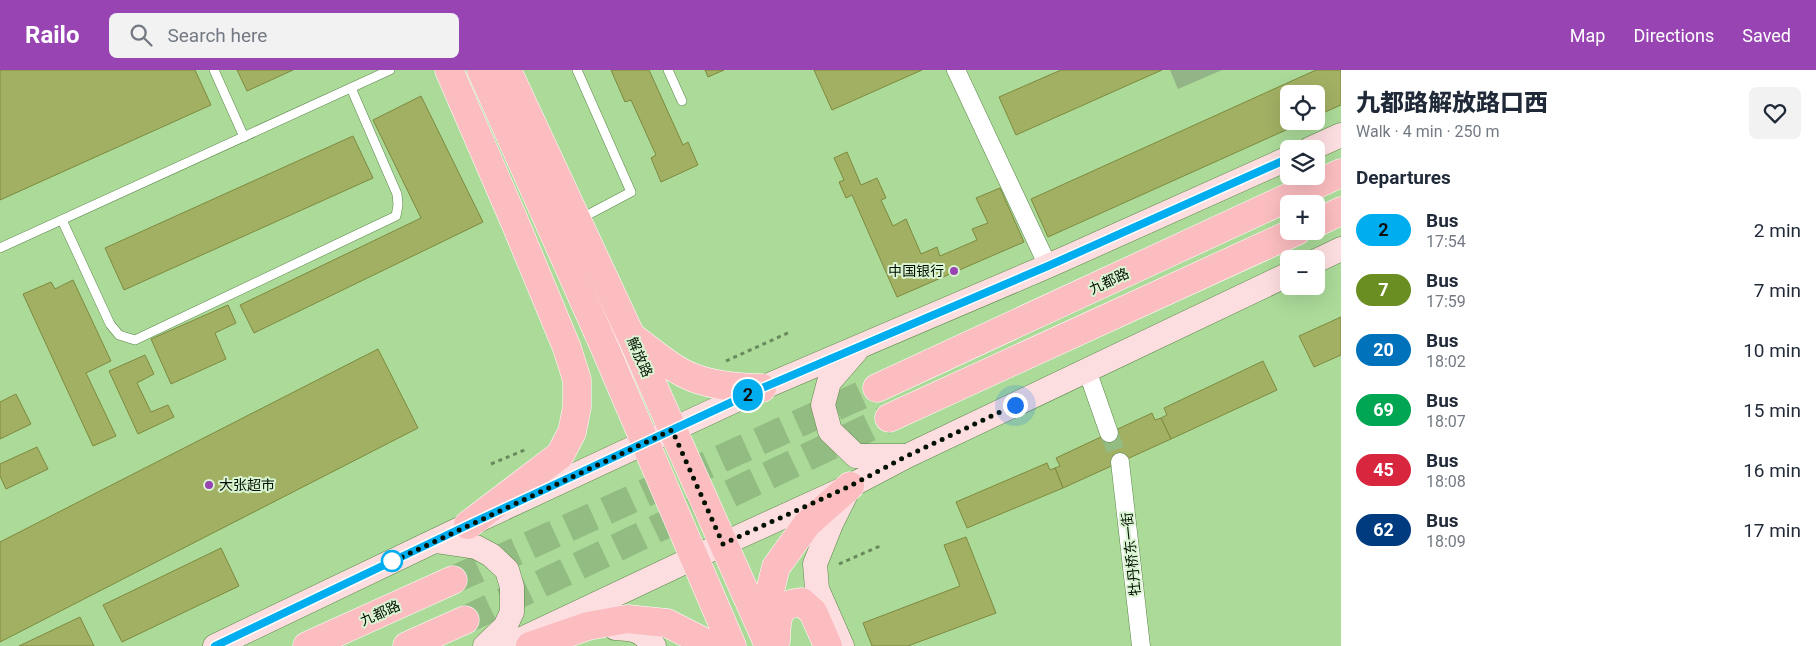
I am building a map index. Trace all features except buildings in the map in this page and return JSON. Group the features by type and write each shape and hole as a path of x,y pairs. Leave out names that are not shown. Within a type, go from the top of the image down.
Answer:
{"main road":[{"path":"449,70 516,224 567,348 577,380 577,407 572,432 560,455 468,525"},
{"name":"解放路","path":"481,70 646,442 732,646"},
{"name":"解放路","path":"506,70 631,336 769,646"},
{"path":"1325,142 1341,135"},
{"path":"215,646 468,525 762,388 1048,266 1280,162"},
{"name":"九都路","path":"877,388 1341,173"},
{"path":"1325,219 1341,211"},
{"path":"889,418 1280,239"},
{"path":"1325,257 1341,249"},
{"path":"507,646 850,486 907,456 1280,278"},
{"path":"631,336 669,364 693,378 736,388 762,388"},
{"path":"861,346 829,382 823,405 830,431 856,456 907,456"},
{"path":"775,646 766,607 776,567 807,524 850,486"},
{"path":"842,646 817,589 816,564 831,524 850,486"},
{"path":"435,541 476,547 491,555 506,570 512,587 512,612 505,627 485,646"},
{"name":"九都路","path":"307,646 453,580"},
{"path":"775,646 777,619 782,608 791,603 802,602 814,612 828,646"},
{"path":"530,646 588,626 627,619 667,623 712,646"},
{"path":"407,646 465,620"},
{"path":"588,626 628,629 643,633 654,646"}],"street":[{"path":"956,70 1048,266"},
{"path":"1087,370 1109,433"},
{"name":"牡丹桥东一街","path":"1120,462 1141,646"}],"lane":[{"path":"214,70 244,137"},
{"path":"0,248 390,70"},
{"path":"577,70 631,192 578,221"},
{"path":"668,70 682,101"},
{"path":"62,220 110,324 118,336 135,340 396,216 397,194 351,88"}],"path":[{"path":"725,361 790,332"},
{"path":"491,464 528,448"},
{"path":"832,568 880,546"}],"green space":[{"path":"1170,70 1222,70 1178,89"}],"tunnel":[{"path":"453,580 877,388"},
{"path":"465,620 889,418"},
{"path":"1109,433 1120,462"}],"bus line":[{"name":"2","path":"215,646 468,525 762,388 1048,266 1280,162"}],"place":[{"name":"中国银行","path":"954,271"},
{"name":"大张超市","path":"209,485"}],"route":[{"path":"392,561 385,565 672,430 723,544 850,486 907,456 1015,405"}]}
